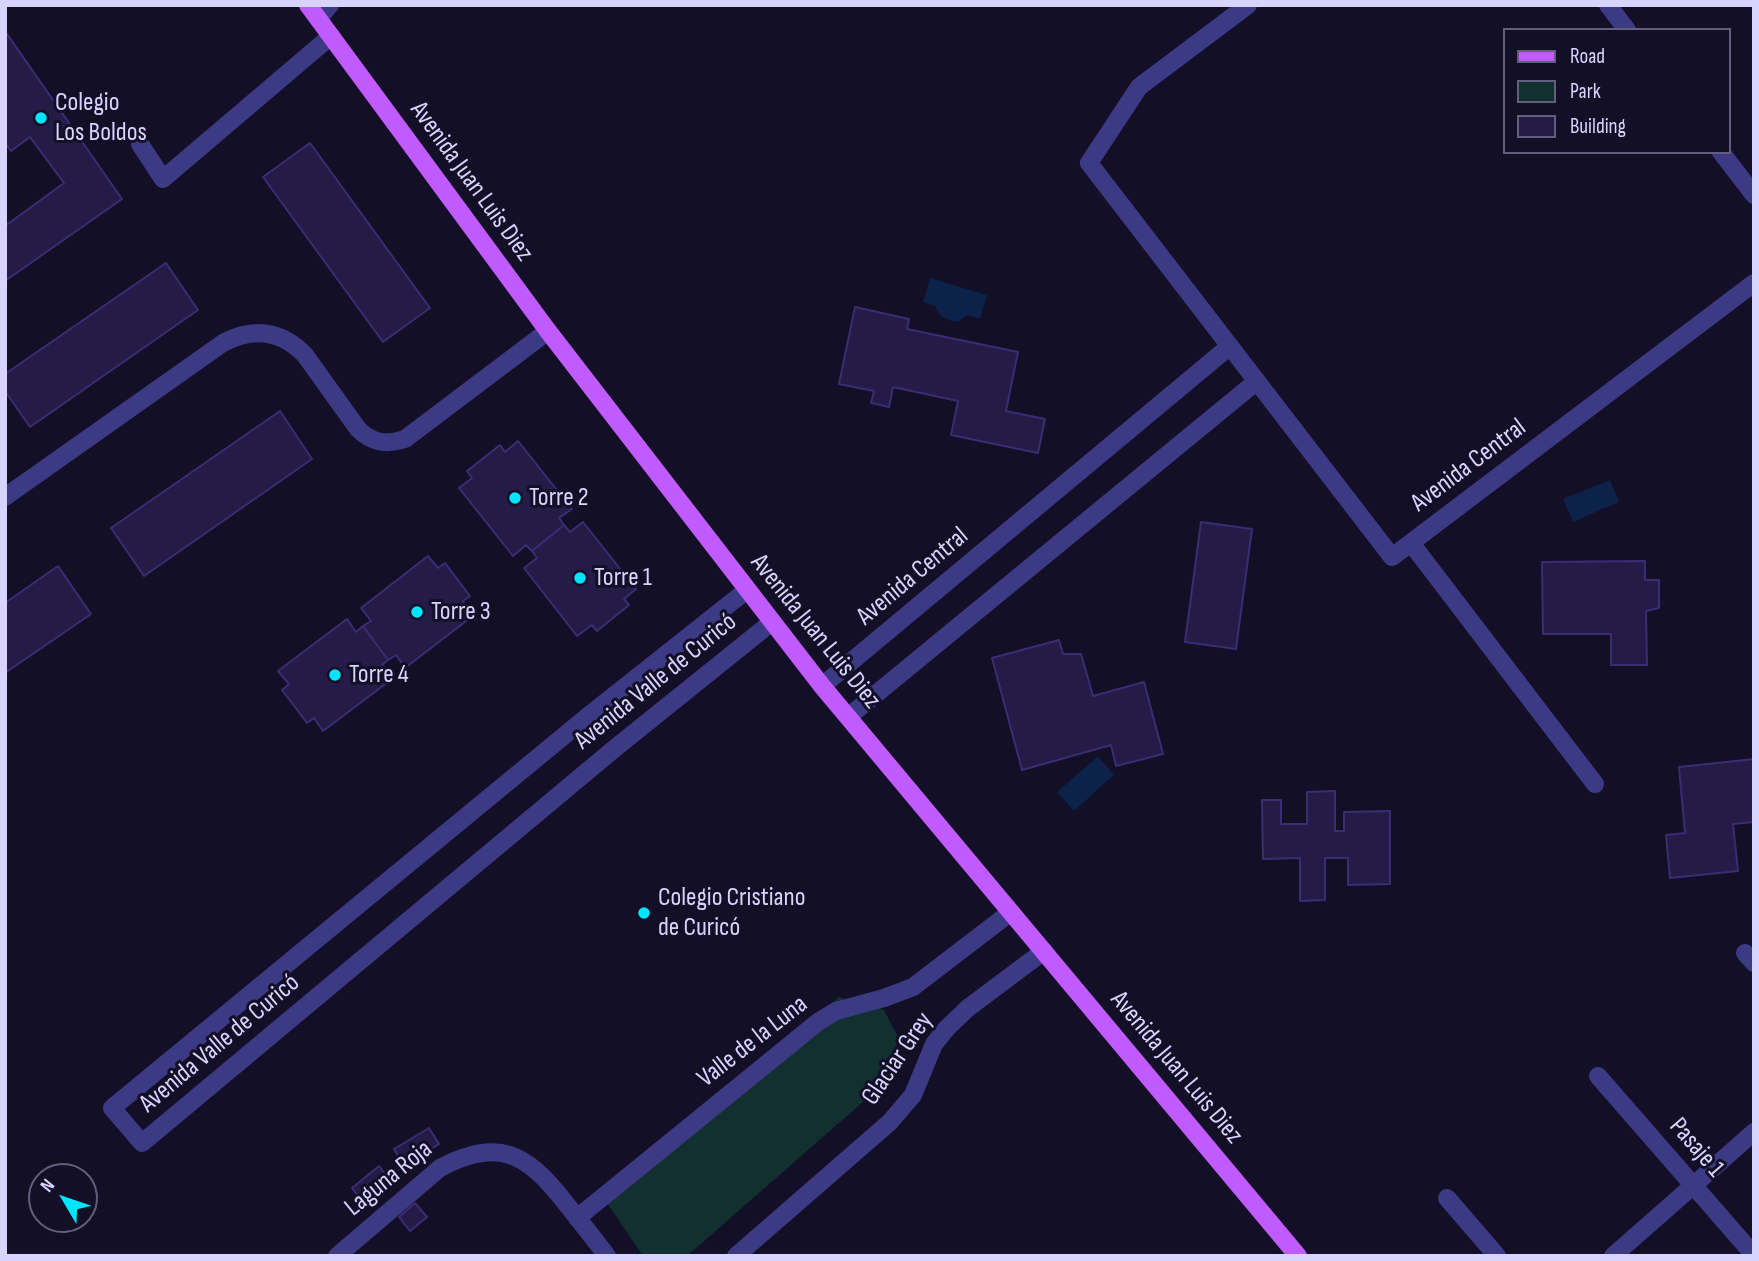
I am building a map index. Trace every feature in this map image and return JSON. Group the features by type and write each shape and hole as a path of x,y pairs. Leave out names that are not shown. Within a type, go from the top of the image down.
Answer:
{"main road":[{"name":"Avenida Juan Luis Diez","path":"319,10 331,36 548,331 822,686 1298,1256"}],"street":[{"name":"Avenida Central","path":"1248,5 1139,87 1089,163 1392,557 1754,283"},
{"path":"1608,5 1625,28"},
{"path":"140,144 163,179 331,36"},
{"path":"1723,154 1754,195"},
{"path":"5,497 223,343 237,336 269,333 283,337 295,345 365,436 382,443 394,443 405,439 548,331"},
{"name":"Avenida Central","path":"822,686 1230,346"},
{"path":"848,717 1256,381"},
{"path":"1411,543 1595,784"},
{"name":"Avenida Valle de Curicó","path":"747,590 588,716 112,1108 142,1143 614,749 772,622"},
{"name":"Valle de la Luna","path":"577,1218 818,1022 836,1011 913,987 1011,912"},
{"name":"Glaciar Grey","path":"736,1256 890,1122 912,1095 934,1044 947,1028 1044,951"},
{"name":"Pasaje 1","path":"1598,1076 1754,1255"},
{"path":"1613,1256 1754,1132"},
{"name":"Laguna Roja","path":"337,1256 440,1168 459,1157 481,1152 503,1153 526,1161 543,1175 607,1256"},
{"path":"1447,1198 1497,1256"}],"green space":[{"path":"839,997 884,1010 898,1037 889,1079 687,1256 643,1256 605,1200"}],"water":[{"path":"930,278 987,295 980,319 967,315 958,322 950,320 941,315 935,306 923,302"},
{"path":"1610,480 1619,502 1573,522 1563,499"},
{"path":"1098,756 1114,775 1074,811 1057,792"}],"building":[{"path":"5,31 122,199 5,281 5,226 64,183 30,137 11,151 5,143"},
{"path":"310,143 430,308 383,342 263,177"},
{"path":"166,263 198,310 30,427 5,391 5,374"},
{"path":"855,307 909,319 907,329 1018,352 1006,411 1045,419 1038,453 951,435 958,401 893,387 889,407 871,403 874,391 839,384"},
{"path":"280,411 312,459 144,576 111,528"},
{"name":"Torre 2","path":"518,441 572,509 559,518 564,525 532,551 526,545 513,556 459,488 472,478 467,471 500,445 505,452"},
{"name":"Torre 1","path":"583,522 636,589 624,599 629,605 597,631 592,625 577,636 524,568 537,558 532,551 564,525 570,532"},
{"path":"1201,522 1252,529 1236,649 1185,642"},
{"name":"Torre 3","path":"428,556 438,568 445,563 470,596 463,601 474,615 405,668 396,655 388,660 363,626 371,621 361,608"},
{"path":"1645,561 1645,580 1659,580 1659,608 1646,611 1647,665 1611,665 1611,634 1543,634 1542,562"},
{"path":"58,566 91,614 5,673 5,603"},
{"name":"Torre 4","path":"347,619 356,632 363,626 388,660 382,665 392,679 323,731 314,718 307,723 282,690 289,684 278,671"},
{"path":"1059,640 1063,654 1081,654 1093,696 1144,682 1163,754 1116,766 1111,745 1022,770 992,658"},
{"path":"1754,759 1754,822 1733,824 1738,871 1670,878 1666,835 1685,833 1679,767"},
{"path":"1335,791 1335,831 1344,831 1344,812 1390,811 1390,884 1348,885 1348,858 1325,858 1325,900 1300,901 1300,858 1263,859 1262,800 1281,800 1281,824 1307,824 1307,792"},
{"path":"429,1128 439,1144 404,1166 394,1149"},
{"path":"379,1166 389,1179 361,1200 352,1188"},
{"path":"415,1203 427,1217 410,1231 399,1217"}],"place":[{"name":"Colegio Los Boldos","path":"41,118"},
{"name":"Torre 2","path":"515,498"},
{"name":"Torre 1","path":"580,578"},
{"name":"Torre 3","path":"417,612"},
{"name":"Torre 4","path":"335,675"},
{"name":"Colegio Cristiano de Curicó","path":"644,913"}]}
